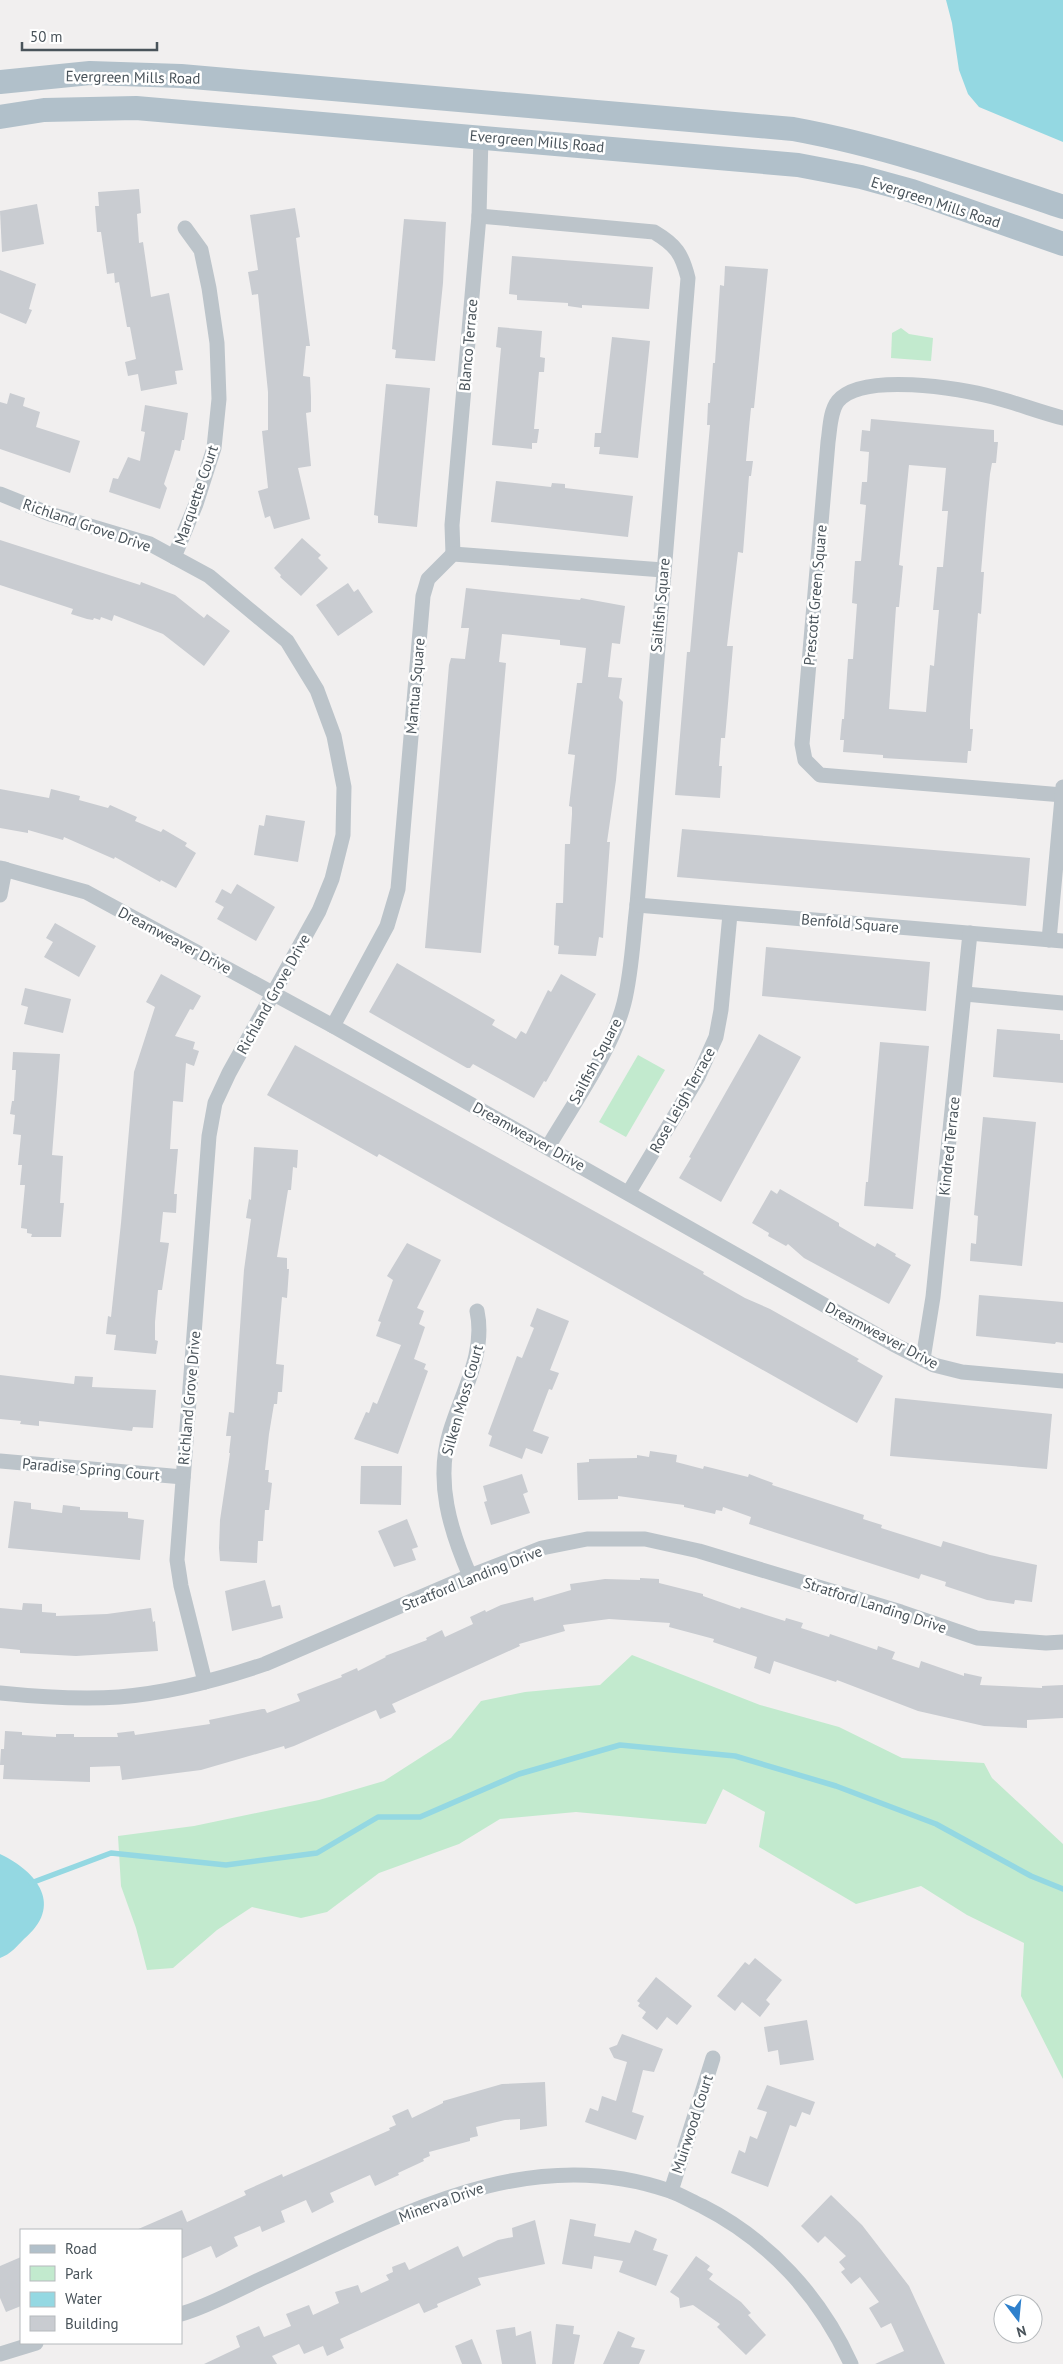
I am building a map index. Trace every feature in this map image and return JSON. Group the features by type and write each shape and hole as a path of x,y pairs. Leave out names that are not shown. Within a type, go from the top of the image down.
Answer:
{"main road":[{"name":"Evergreen Mills Road","path":"0,82 90,73 181,76 793,129 849,139 916,157 1063,207"},
{"name":"Evergreen Mills Road","path":"0,118 44,110 136,108 481,136 798,165 912,191 1063,244"}],"street":[{"name":"Blanco Terrace","path":"453,554 452,525 480,216 481,136"},
{"name":"Sailfish Square","path":"480,216 654,232 670,242 683,258 688,278 637,905 624,1003 614,1032 548,1148"},
{"name":"Marquette Court","path":"174,557 196,504 214,448 219,399 217,343 209,288 201,250 185,228"},
{"name":"Prescott Green Square","path":"1063,418 995,397 962,390 884,384 866,386 851,391 837,402 832,414 828,442 802,744 805,760 820,775 1063,792"},
{"name":"Richland Grove Drive","path":"0,494 50,514 150,544 209,576 286,641 317,690 334,736 344,787 343,835 332,879 320,911 229,1074 215,1103 209,1136 177,1560 205,1682"},
{"path":"453,554 663,570"},
{"name":"Mantua Square","path":"333,1026 379,941 393,908 398,889 423,596 428,579 453,554"},
{"path":"1056,941 1063,792"},
{"path":"0,895 2,868"},
{"name":"Dreamweaver Drive","path":"2,868 86,892 333,1026 934,1365 962,1372 1063,1381"},
{"name":"Benfold Square","path":"637,905 1056,941"},
{"name":"Rose Leigh Terrace","path":"629,1192 698,1076 716,1037 721,1010 730,914"},
{"name":"Kindred Terrace","path":"923,1359 933,1297 970,933"},
{"path":"965,994 1063,1003"},
{"name":"Silken Moss Court","path":"470,1576 452,1532 445,1500 444,1475 450,1432 479,1344 480,1328 477,1311"},
{"name":"Paradise Spring Court","path":"0,1461 183,1477"},
{"name":"Stratford Landing Drive","path":"0,1693 35,1696 119,1697 205,1682 264,1664 470,1576 542,1548 586,1538 645,1539 699,1551 901,1612 977,1638 1046,1643 1063,1642"},
{"name":"Muirwood Court","path":"671,2191 713,2058"},
{"name":"Minerva Drive","path":"182,2314 413,2211 464,2191 514,2179 567,2174 618,2178 671,2191 713,2212 760,2242 793,2273 842,2344 852,2364"},
{"path":"0,2354 33,2344"}],"green space":[{"path":"901,328 909,334 933,338 931,361 891,358 892,333"},
{"path":"638,1055 665,1070 626,1137 599,1122"},
{"path":"632,1655 760,1705 839,1727 902,1758 984,1763 992,1778 1063,1844 1063,2079 1021,1996 1024,1943 967,1915 921,1886 856,1904 759,1847 765,1812 723,1789 706,1824 576,1812 500,1819 459,1844 379,1873 327,1912 301,1918 252,1907 217,1930 173,1968 147,1970 136,1928 121,1886 118,1836 194,1826 319,1800 384,1781 451,1738 481,1701 525,1692 600,1685"}],"water":[{"path":"946,0 1063,0 1063,142 979,107 968,94 959,70 952,23"},
{"path":"0,1854 14,1861 35,1880 44,1902 42,1914 36,1927 13,1950 0,1958"}],"building":[{"path":"139,189 141,213 137,214 139,243 143,242 151,297 169,293 183,370 175,371 177,384 141,391 138,374 128,376 125,362 136,359 130,327 127,327 119,282 115,283 114,273 107,274 101,232 97,232 95,206 99,206 98,192"},
{"path":"37,204 44,244 2,252 0,211"},
{"path":"295,208 300,237 296,238 310,346 306,346 303,376 310,377 311,397 311,412 306,413 311,466 298,468 310,519 274,529 270,516 265,518 258,491 268,488 262,431 268,430 268,392 258,294 252,295 248,272 258,270 250,215"},
{"path":"404,219 446,222 443,283 435,361 395,358 396,350 392,349"},
{"path":"512,256 653,267 649,309 582,305 582,308 568,306 568,303 517,300 517,295 509,294"},
{"path":"725,266 768,269 754,408 751,408 746,461 753,461 751,476 749,476 743,553 738,552 727,646 733,646 725,738 721,738 719,766 722,766 720,798 675,795 687,652 690,652 710,425 707,425 708,403 710,403 713,363 715,363 720,285 724,286"},
{"path":"0,270 36,284 29,309 32,310 26,324 0,313"},
{"path":"498,327 542,331 540,357 545,358 544,372 539,372 534,429 539,429 537,443 532,443 532,449 492,445 501,348 496,347"},
{"path":"612,337 650,341 638,458 599,454 600,447 594,447 595,433 601,433"},
{"path":"386,384 430,388 417,527 378,523 378,516 374,515"},
{"path":"10,393 25,398 23,406 40,412 36,427 80,441 70,473 0,449 0,402 7,404"},
{"path":"145,405 188,413 184,440 182,440 180,451 175,450 164,484 167,488 160,509 109,492 113,478 118,479 128,457 140,461 145,432 141,431"},
{"path":"871,419 994,430 994,442 998,442 996,463 992,463 990,474 986,514 981,572 984,572 981,614 978,613 970,719 970,729 973,729 971,751 968,751 967,763 883,758 883,755 843,752 844,740 840,740 842,719 844,719 848,659 853,659 857,604 852,603 855,561 861,561 866,505 860,504 862,482 867,482 869,452 860,451 862,430 870,431","holes":["909,465 946,468 942,511 948,511 943,567 937,567 933,610 939,610 934,666 930,665 926,712 889,709 896,607 899,607 903,566 899,565"]},
{"path":"496,481 551,487 552,483 565,484 565,488 633,496 628,537 491,522"},
{"path":"302,538 321,555 318,558 328,568 301,596 280,577 281,575 274,568"},
{"path":"0,540 140,585 141,582 175,595 204,618 207,614 230,631 204,666 163,634 114,615 112,621 101,617 100,620 94,618 93,620 87,619 71,614 73,609 0,585"},
{"path":"348,583 354,592 358,589 373,612 338,636 316,605"},
{"path":"466,588 580,600 581,598 625,606 620,644 612,643 608,677 622,678 619,698 623,702 616,780 607,842 610,842 603,938 599,937 596,956 558,954 559,946 554,945 556,903 563,903 565,844 570,844 572,807 569,806 575,755 568,754 577,683 582,683 586,648 560,645 560,640 502,634 499,662 506,663 481,953 425,948 449,665 451,658 465,659 469,628 461,628"},
{"path":"0,789 49,798 51,789 80,796 79,800 108,808 110,805 137,817 135,821 161,832 163,829 187,843 185,846 196,853 176,888 161,880 160,882 115,857 114,859 64,837 63,840 28,830 28,833 0,828"},
{"path":"266,815 305,821 298,862 254,855 259,825 264,826"},
{"path":"682,829 1030,858 1026,906 677,877"},
{"path":"237,884 275,907 256,941 217,919 224,907 215,902 222,889 231,894"},
{"path":"55,923 96,946 79,977 44,957 53,942 46,938"},
{"path":"766,947 930,962 926,1011 762,996"},
{"path":"397,963 495,1020 492,1025 516,1039 521,1031 526,1034 548,990 551,992 561,974 596,994 546,1082 544,1081 534,1098 473,1064 470,1068 467,1068 369,1012"},
{"path":"161,974 201,996 193,1010 190,1009 175,1036 195,1042 193,1049 199,1051 194,1066 186,1063 183,1102 173,1101 170,1149 178,1149 174,1194 177,1194 176,1213 163,1212 160,1242 169,1243 162,1290 158,1290 155,1322 155,1340 158,1341 156,1354 114,1350 116,1335 106,1334 108,1316 111,1317 134,1072 155,1007 146,1002"},
{"path":"25,988 71,999 63,1033 24,1024 28,1007 21,1005"},
{"path":"997,1029 1060,1034 1060,1040 1063,1040 1063,1083 993,1077"},
{"path":"759,1034 801,1057 721,1202 679,1178"},
{"path":"880,1042 929,1046 913,1209 864,1206 866,1182 868,1182"},
{"path":"295,1045 704,1272 703,1274 745,1298 770,1309 859,1359 857,1361 883,1376 857,1423 379,1154 377,1157 267,1095"},
{"path":"13,1052 60,1054 52,1155 63,1156 60,1203 64,1203 61,1237 31,1237 32,1234 27,1233 27,1229 21,1228 25,1185 20,1185 22,1165 18,1165 21,1135 13,1134 15,1115 10,1114 12,1101 14,1101 16,1070 12,1070"},
{"path":"983,1117 1036,1122 1022,1266 970,1261 971,1243 976,1244 978,1216 974,1215"},
{"path":"254,1147 298,1150 297,1168 293,1167 291,1190 288,1190 277,1257 287,1258 287,1269 289,1269 287,1298 282,1297 276,1364 284,1365 282,1392 278,1392 277,1404 274,1404 269,1434 265,1470 269,1470 268,1482 272,1483 269,1510 265,1510 263,1541 258,1541 257,1563 220,1561 219,1548 220,1520 230,1453 231,1436 226,1436 229,1412 234,1413 244,1270 251,1219 246,1218 249,1199 251,1200"},
{"path":"780,1189 839,1223 839,1226 875,1247 877,1243 911,1265 889,1304 804,1258 788,1244 786,1246 768,1236 769,1233 752,1223 771,1190 777,1194"},
{"path":"407,1243 441,1260 417,1308 424,1311 419,1324 425,1327 414,1359 426,1364 424,1369 428,1371 398,1454 354,1439 366,1412 369,1413 373,1402 377,1404 401,1345 376,1336 381,1322 378,1321 393,1280 387,1276"},
{"path":"979,1295 1063,1302 1063,1343 1056,1342 1055,1344 976,1336"},
{"path":"537,1308 569,1321 550,1370 559,1373 552,1390 549,1389 533,1431 549,1437 542,1454 526,1448 522,1459 489,1446 492,1436 488,1434 517,1356 522,1358 534,1328 530,1326"},
{"path":"0,1375 74,1384 75,1376 93,1377 92,1387 156,1390 153,1428 133,1427 132,1431 39,1421 39,1426 20,1424 21,1421 0,1419"},
{"path":"895,1398 1052,1414 1047,1469 890,1456"},
{"path":"650,1451 677,1455 676,1462 703,1469 704,1466 748,1477 749,1474 773,1483 772,1485 864,1515 863,1519 882,1525 881,1528 941,1547 943,1541 990,1555 1037,1565 1032,1602 1015,1600 1014,1604 987,1600 945,1586 946,1582 921,1574 919,1579 749,1524 751,1517 723,1507 722,1511 716,1510 715,1514 684,1507 684,1505 618,1496 618,1499 578,1500 577,1463 589,1462 589,1459 637,1458 637,1455 649,1457"},
{"path":"361,1466 402,1466 401,1505 360,1504"},
{"path":"522,1474 528,1492 523,1494 530,1513 491,1525 484,1502 487,1501 483,1486"},
{"path":"14,1501 31,1503 31,1509 62,1513 63,1505 80,1507 80,1510 128,1512 128,1518 144,1520 140,1560 8,1548"},
{"path":"407,1519 418,1547 412,1549 416,1560 394,1567 378,1531"},
{"path":"640,1578 659,1579 659,1583 703,1594 703,1596 740,1609 741,1607 785,1621 786,1618 803,1623 801,1628 829,1637 830,1634 877,1650 878,1646 895,1652 892,1659 919,1668 921,1661 964,1676 964,1673 982,1677 980,1685 1042,1688 1042,1686 1063,1685 1063,1718 1027,1720 1027,1728 984,1726 918,1711 837,1680 836,1682 774,1661 770,1674 754,1668 757,1657 713,1642 714,1639 669,1627 670,1623 609,1619 563,1625 565,1631 519,1644 520,1646 392,1704 396,1712 380,1719 376,1710 285,1749 284,1746 201,1770 122,1780 120,1766 90,1767 90,1782 3,1779 4,1765 0,1765 1,1749 4,1749 5,1731 22,1732 22,1735 56,1737 56,1734 74,1734 74,1737 118,1737 117,1733 134,1731 135,1735 210,1724 209,1720 262,1709 265,1709 267,1713 300,1701 297,1694 342,1677 341,1675 357,1668 358,1671 385,1656 427,1640 426,1638 442,1630 445,1637 473,1624 470,1617 485,1610 486,1612 501,1605 533,1597 534,1601 571,1590 570,1584 605,1579 640,1580"},
{"path":"265,1580 272,1607 280,1605 283,1618 232,1631 225,1591"},
{"path":"23,1603 42,1604 42,1612 56,1613 56,1616 107,1614 151,1608 153,1622 155,1621 158,1651 76,1656 20,1653 20,1650 0,1648 0,1608 22,1610"},
{"path":"755,1958 782,1980 766,2000 770,2004 760,2017 742,2002 735,2011 717,1996 745,1962 749,1965"},
{"path":"656,1977 692,2006 677,2025 667,2017 657,2030 642,2018 646,2012 638,2006 640,2003 637,2001"},
{"path":"807,2020 814,2060 780,2065 778,2050 768,2052 764,2027"},
{"path":"622,2034 663,2049 654,2072 643,2070 632,2112 644,2116 636,2140 585,2122 590,2108 598,2111 602,2096 616,2101 627,2062 614,2058 609,2048 617,2045"},
{"path":"545,2082 547,2126 520,2130 520,2119 505,2120 476,2127 478,2136 470,2138 470,2141 429,2152 430,2156 423,2159 424,2161 375,2186 370,2175 330,2193 334,2202 312,2213 306,2200 281,2211 285,2222 262,2232 260,2226 234,2237 238,2246 216,2258 211,2246 182,2259 182,2229 138,2229 182,2210 187,2222 246,2195 244,2191 282,2174 283,2177 390,2130 389,2128 396,2125 392,2116 408,2109 412,2118 443,2103 443,2101 502,2084"},
{"path":"767,2085 815,2102 810,2115 802,2112 796,2127 790,2125 768,2187 731,2173 739,2150 745,2153 750,2136 757,2139 767,2112 757,2109"},
{"path":"831,2195 862,2225 909,2286 945,2364 875,2364 904,2351 891,2323 881,2328 869,2308 879,2302 860,2277 851,2284 841,2272 845,2269 839,2262 846,2256 825,2236 818,2243 801,2226"},
{"path":"570,2219 596,2224 594,2236 630,2243 635,2230 657,2239 653,2250 668,2255 656,2286 619,2272 623,2261 594,2256 592,2269 562,2264"},
{"path":"535,2220 545,2264 478,2278 481,2285 437,2304 438,2307 424,2313 419,2303 340,2339 344,2348 327,2356 323,2346 304,2354 299,2344 272,2356 277,2364 204,2364 240,2347 236,2336 259,2326 264,2337 291,2326 286,2314 309,2305 313,2315 339,2303 335,2292 358,2285 361,2293 389,2280 386,2275 393,2272 392,2267 405,2262 409,2270 458,2246 463,2257 498,2240 513,2237 512,2228"},
{"path":"696,2256 710,2266 707,2270 713,2274 709,2279 741,2302 751,2313 748,2315 766,2335 746,2355 717,2327 720,2324 693,2305 680,2308 679,2298 670,2292"},
{"path":"20,2257 20,2306 6,2312 0,2298 0,2266"},
{"path":"556,2324 574,2326 573,2334 580,2335 574,2364 552,2364"},
{"path":"515,2327 516,2336 531,2331 536,2364 502,2364 496,2330"},
{"path":"618,2331 635,2338 631,2347 645,2350 639,2364 603,2364"},
{"path":"472,2339 482,2364 462,2364 455,2346"}],"waterway":[{"path":"31,1883 111,1853 226,1865 317,1853 378,1817 420,1817 519,1774 620,1745 735,1756 836,1786 936,1824 1031,1876 1063,1889"}]}
